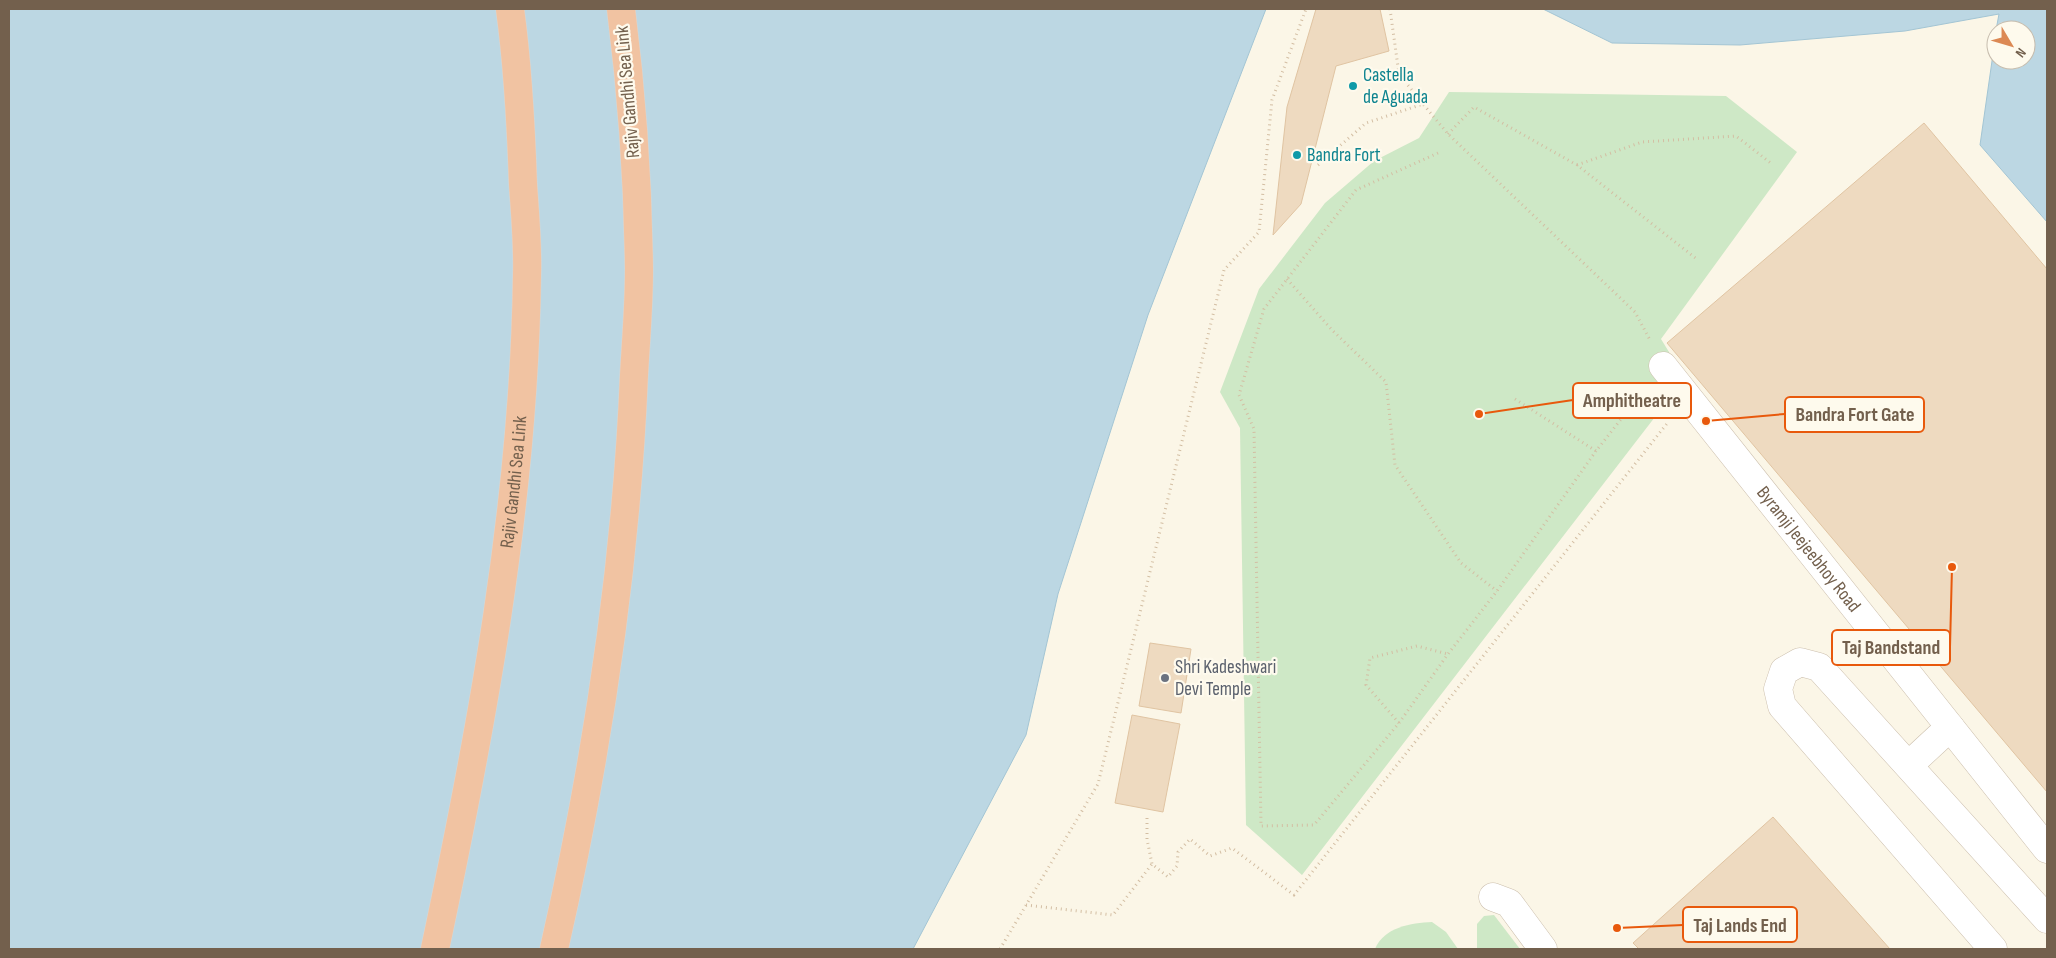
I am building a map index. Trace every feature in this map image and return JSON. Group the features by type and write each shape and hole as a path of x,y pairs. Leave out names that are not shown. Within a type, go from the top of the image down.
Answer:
{"highway":[{"name":"Rajiv Gandhi Sea Link","path":"435,949 463,817 496,632 518,439 528,274 518,70 510,9"},
{"name":"Rajiv Gandhi Sea Link","path":"554,949 580,836 610,649 630,462 639,270 631,94 621,9"}],"street":[{"name":"Byramji Jeejeebhoy Road","path":"1663,366 2047,849"},
{"path":"1993,949 1782,706 1778,689 1784,671 1800,662 1819,666 2043,908"},
{"path":"1909,765 1950,726"},
{"path":"1493,897 1509,903 1543,949"}],"path":[{"path":"1000,949 1098,784 1224,270 1259,232 1272,100 1306,9"},
{"path":"1390,9 1399,74 1448,134 1636,312 1663,366 1596,451 1497,592 1448,654 1399,723 1314,825 1260,826 1254,429 1239,395 1264,309 1356,190 1438,153"},
{"path":"1318,165 1366,124 1423,104"},
{"path":"1448,134 1474,107 1577,165 1698,260"},
{"path":"1577,165 1642,142 1736,136 1772,164"},
{"path":"1287,279 1332,330 1386,382 1395,465 1461,563 1497,592"},
{"path":"1147,818 1147,839 1152,864 1168,877 1177,866 1178,852 1190,839 1210,856 1232,848 1294,895 1688,397"},
{"path":"1515,399 1596,451"},
{"path":"1399,723 1366,685 1370,658 1417,646 1448,654"},
{"path":"1026,906 1113,915 1152,864"}],"green space":[{"path":"1449,92 1726,96 1797,152 1661,339 1685,378 1302,875 1246,825 1240,428 1220,392 1259,289 1325,203 1374,161 1419,138"},
{"path":"1494,915 1520,949 1477,949 1477,924 1484,916"},
{"path":"1432,922 1446,932 1458,949 1375,949 1379,942 1391,931 1407,925"}],"water":[{"path":"9,9 1266,9 1148,315 1058,594 1026,735 913,949 9,949"},
{"path":"1543,9 2047,9 2047,222 1980,145 1991,70 2036,70 2036,20 1998,20 1999,14 1905,31 1740,45 1612,43"}],"building":[{"name":"Bandra Fort","path":"1316,9 1380,9 1389,51 1336,66 1301,204 1273,235 1287,107"},
{"path":"1924,123 2047,269 2047,792 1667,343"},
{"name":"Shri Kadeshwari Devi Temple","path":"1150,643 1191,649 1181,713 1139,706"},
{"path":"1132,715 1180,724 1163,812 1115,803"},
{"path":"1773,817 1890,949 1639,949 1633,943"}],"place":[{"name":"Castella de Aguada","path":"1353,86"},
{"name":"Bandra Fort","path":"1297,155"},
{"name":"Amphitheatre","path":"1479,414"},
{"name":"Bandra Fort Gate","path":"1706,421"},
{"name":"Taj Bandstand","path":"1952,567"},
{"name":"Shri Kadeshwari Devi Temple","path":"1165,678"},
{"name":"Taj Lands End","path":"1617,928"}]}
